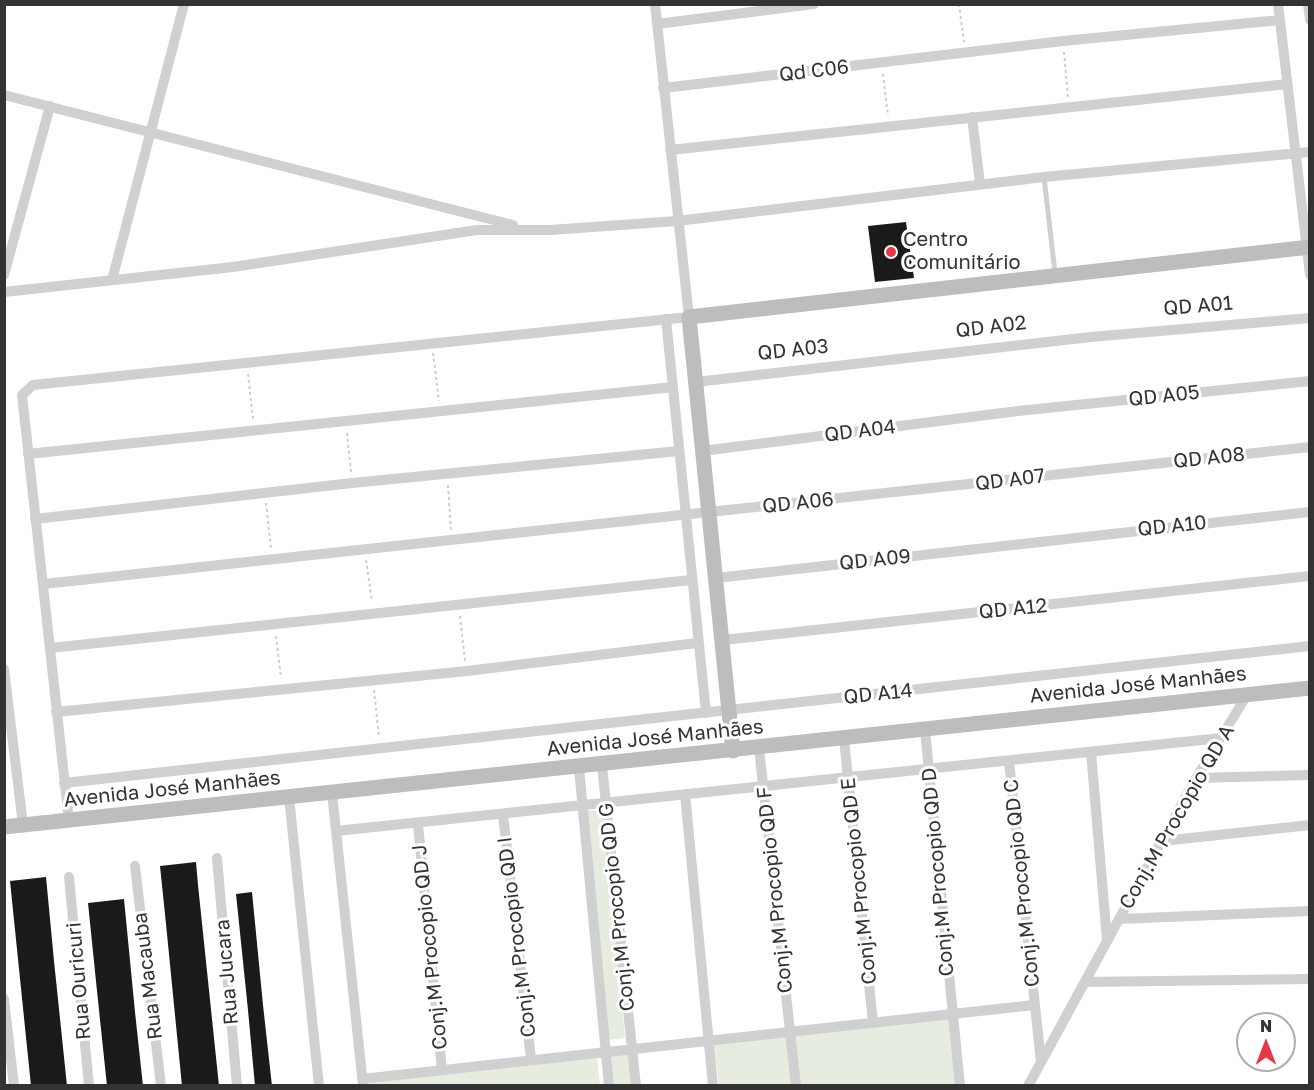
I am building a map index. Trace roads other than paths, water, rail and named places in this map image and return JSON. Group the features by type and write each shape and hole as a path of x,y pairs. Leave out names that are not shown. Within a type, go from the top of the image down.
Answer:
{"street":[{"path":"112,280 184,4"},
{"path":"655,4 733,751"},
{"path":"657,24 814,4"},
{"path":"1278,4 1310,275"},
{"path":"1308,4 1309,18"},
{"name":"Qd C06","path":"663,88 1063,41 1280,20"},
{"path":"670,150 1287,84"},
{"path":"4,95 524,228"},
{"path":"4,275 50,106"},
{"path":"972,117 980,184"},
{"path":"4,291 233,267 477,230 524,228 550,230 677,220 1044,177 1310,152"},
{"path":"69,821 44,584 21,401 22,395 33,385 689,317 1308,247"},
{"name":"QD A01","path":"1091,337 1310,318"},
{"path":"666,319 697,644 706,713"},
{"name":"QD A02","path":"895,359 1091,337"},
{"name":"QD A03","path":"696,382 895,359"},
{"name":"QD A05","path":"1018,411 1310,381"},
{"path":"28,454 673,387"},
{"name":"QD A04","path":"702,451 1018,411"},
{"name":"QD A08","path":"1108,468 1310,447"},
{"path":"35,519 265,495 352,483 679,451"},
{"name":"QD A07","path":"911,491 1108,468"},
{"name":"QD A06","path":"44,584 911,491"},
{"name":"QD A10","path":"1035,542 1310,512"},
{"name":"QD A09","path":"716,578 1035,542"},
{"name":"QD A12","path":"723,640 1310,576"},
{"path":"50,648 691,580"},
{"path":"56,712 282,687 466,671 697,644"},
{"name":"QD A14","path":"64,783 1310,646"},
{"path":"4,669 23,825"},
{"name":"Avenida José Manhães","path":"4,827 579,768 1310,688"},
{"name":"Conj.M Procopio QD A","path":"1028,1086 1196,778 1247,695"},
{"name":"Conj.M Procopio QD D","path":"925,730 960,1086"},
{"path":"336,831 606,804 764,785 849,779 1221,738"},
{"name":"Conj.M Procopio QD E","path":"844,739 873,1023"},
{"name":"Conj.M Procopio QD F","path":"759,748 796,1086"},
{"path":"1091,752 1107,940"},
{"name":"Conj.M Procopio QD C","path":"1009,761 1041,1062"},
{"name":"Conj.M Procopio QD G","path":"602,765 636,1086"},
{"path":"579,768 609,1086"},
{"path":"1196,778 1310,775"},
{"path":"332,793 362,1082 531,1059 1034,1005"},
{"path":"685,794 713,1086"},
{"path":"289,797 319,1086"},
{"name":"Conj.M Procopio QD I","path":"503,815 531,1059"},
{"name":"Conj.M Procopio QD J","path":"418,824 442,1070"},
{"path":"1163,841 1310,825"},
{"name":"Rua Jucara","path":"217,858 237,1086"},
{"name":"Rua Macauba","path":"135,866 161,1086"},
{"name":"Rua Ouricuri","path":"69,877 89,1086"},
{"path":"1119,919 1310,911"},
{"path":"1085,982 1310,979"},
{"path":"4,999 14,1086"}],"lane":[{"path":"1044,177 1055,275"}],"place":[{"name":"Centro Comunitário","path":"891,252"}]}
